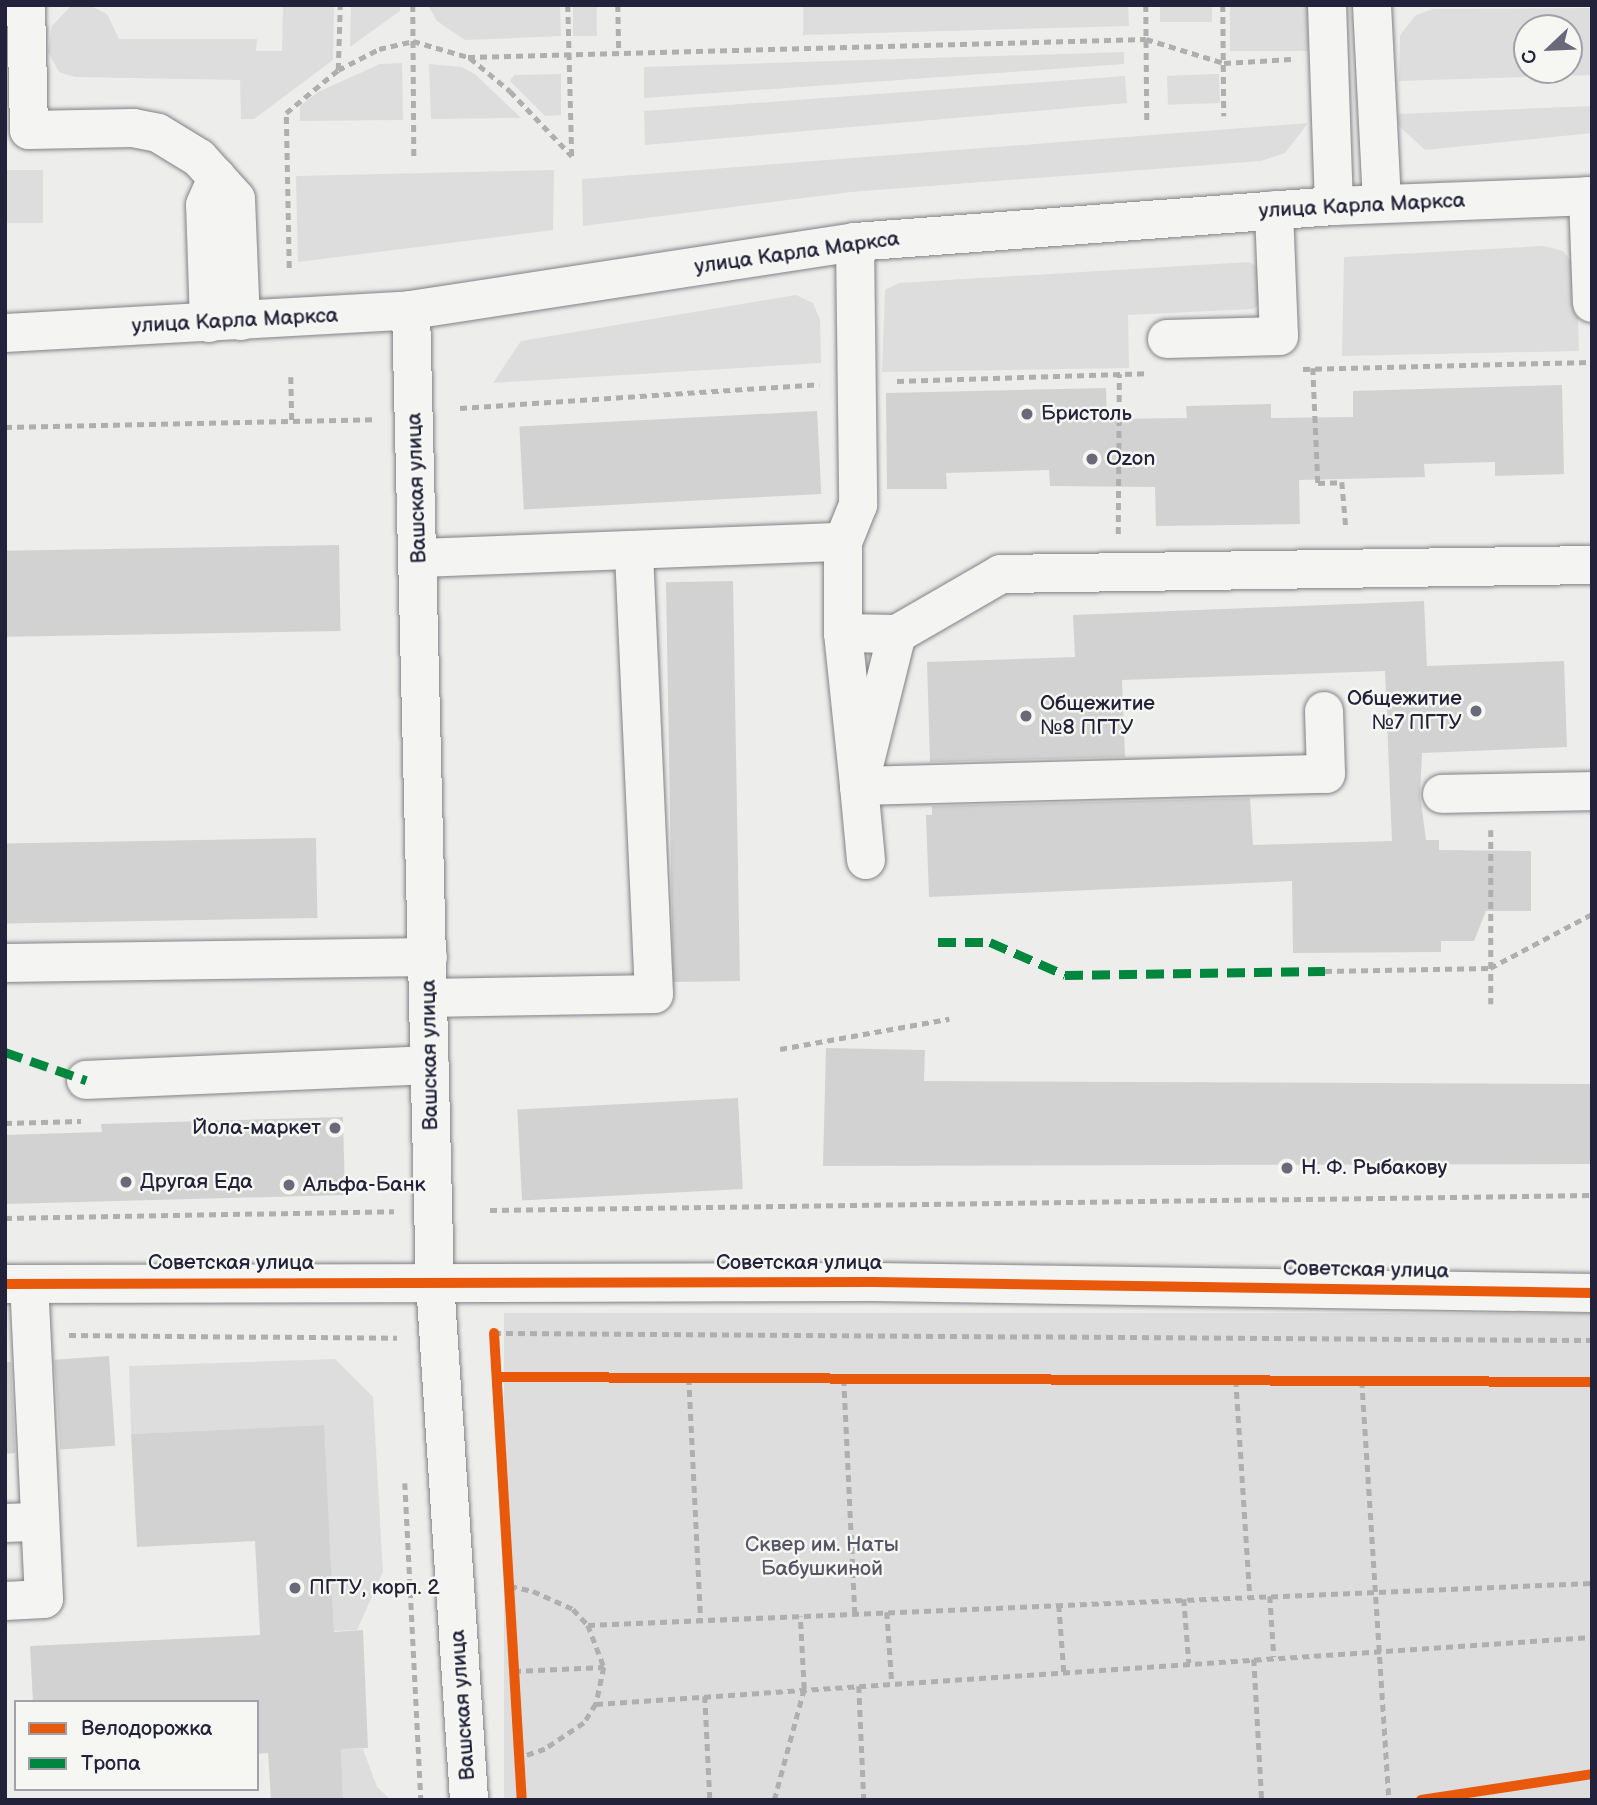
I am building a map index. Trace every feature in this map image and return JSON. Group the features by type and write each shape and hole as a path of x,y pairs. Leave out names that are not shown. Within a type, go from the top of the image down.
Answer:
{"street":[{"path":"26,5 29,130 133,128 158,133 180,142 236,199 225,322"},
{"path":"1327,5 1326,57 1334,206"},
{"path":"1372,5 1382,203"},
{"path":"1590,196 1592,303"},
{"name":"улица Карла Маркса","path":"5,333 411,310 855,242 1334,206 1590,196"},
{"path":"1167,339 1279,336 1274,210"},
{"path":"855,242 858,505 843,542 843,633 866,860"},
{"name":"Вашская улица","path":"411,310 420,558 435,1282 469,1800"},
{"path":"420,558 843,542"},
{"path":"429,998 654,994 634,550"},
{"path":"843,633 897,634 1001,574 1592,565"},
{"path":"859,786 897,634"},
{"path":"859,786 1326,774 1324,710"},
{"path":"1442,794 1592,790"},
{"path":"5,963 428,957"},
{"path":"86,1080 430,1065"},
{"name":"Советская улица","path":"17,1284 874,1282 1592,1293"},
{"path":"5,1601 44,1599 23,1522 32,1335 17,1284"}],"path":[{"path":"338,69 340,5"},
{"path":"413,5 414,157"},
{"path":"468,57 510,91 572,157 568,5"},
{"path":"618,5 620,53"},
{"path":"1146,5 1147,121"},
{"path":"1223,5 1224,116"},
{"path":"289,268 286,113 338,69 379,49 413,41 468,57 1146,39 1224,63 1326,57"},
{"path":"1313,368 1318,483 1342,482 1350,568"},
{"path":"1118,572 1119,374"},
{"path":"291,377 292,421"},
{"path":"460,408 856,382"},
{"path":"5,427 374,419"},
{"path":"1491,793 1491,1004"},
{"path":"1325,971 1490,968 1592,914"},
{"path":"780,1049 949,1019"},
{"path":"5,1123 88,1121 86,1080"},
{"path":"490,1210 1592,1195"},
{"path":"5,1218 394,1212"},
{"path":"522,1800 494,1333 1592,1340"},
{"path":"32,1335 397,1335 398,1349"},
{"path":"497,1377 513,1377"},
{"path":"676,1378 702,1378"},
{"path":"689,1378 701,1620"},
{"path":"831,1379 858,1379"},
{"path":"844,1379 855,1614"},
{"path":"1223,1380 1250,1380"},
{"path":"1236,1380 1250,1596"},
{"path":"1348,1381 1376,1381"},
{"path":"1362,1381 1390,1800"},
{"path":"404,1472 421,1800"},
{"path":"588,1625 1592,1583"},
{"path":"510,1586 555,1599 588,1625 604,1667 596,1704 584,1723 566,1737 519,1758"},
{"path":"1270,1596 1274,1657"},
{"path":"1185,1599 1189,1663"},
{"path":"1059,1605 1064,1672"},
{"path":"887,1612 892,1683"},
{"path":"774,1800 804,1689 800,1616"},
{"path":"596,1704 1592,1637"},
{"path":"1254,1659 1262,1800"},
{"path":"514,1671 604,1667"},
{"path":"859,1686 864,1800"},
{"path":"705,1696 710,1800"}],"green space":[{"path":"89,5 107,14 119,39 257,39 256,51 282,51 283,5 334,5 333,60 254,119 241,119 240,80 75,77 59,72 48,52 52,26 71,6"},
{"path":"351,5 400,5 400,11 350,47"},
{"path":"428,5 560,5 561,36 465,40 437,21"},
{"path":"573,5 597,5 597,36 573,36"},
{"path":"803,5 1128,5 1129,26 803,35"},
{"path":"1160,5 1212,5 1212,22 1160,22"},
{"path":"1230,5 1308,5 1308,51 1230,51"},
{"path":"1592,8 1592,75 1583,75 1583,14 1513,14 1513,77 1399,81 1400,35 1416,15 1433,9"},
{"path":"1124,52 1124,64 644,98 644,67"},
{"path":"402,63 403,120 300,121 300,106 318,92 380,64"},
{"path":"429,64 462,67 476,75 521,118 431,119"},
{"path":"561,74 561,115 545,116 510,81 514,75"},
{"path":"1219,74 1220,103 1168,105 1167,76"},
{"path":"1125,76 1127,103 645,145 644,111"},
{"path":"1592,106 1592,133 1425,150 1399,126 1399,114"},
{"path":"1308,123 1285,153 1261,161 851,192 583,226 582,179"},
{"path":"5,170 43,170 43,223 5,223"},
{"path":"554,170 553,230 298,262 296,176"},
{"path":"1544,246 1563,251 1572,262 1577,279 1579,351 1342,356 1344,257"},
{"path":"1249,262 1267,272 1267,299 1253,309 1128,315 1129,368 882,372 885,290 899,283"},
{"path":"796,295 813,303 820,320 821,363 493,383 521,341"},
{"name":"Сквер им. Наты Бабушкиной","path":"504,1313 1592,1313 1592,1800 504,1800"},
{"path":"335,1359 373,1397 383,1572 357,1630 334,1631 323,1425 131,1434 129,1366"},
{"path":"341,1749 363,1749 377,1787 391,1800 343,1800"}],"building":[{"path":"1562,385 1564,474 1495,476 1495,462 1424,464 1425,477 1299,480 1300,524 1156,526 1155,487 1050,486 1049,470 946,473 947,489 887,489 886,393 1106,388 1107,419 1187,418 1186,406 1271,404 1271,418 1353,417 1353,391"},
{"path":"817,411 821,494 524,509 519,427"},
{"path":"339,545 341,631 7,637 5,551"},
{"path":"733,581 740,981 673,982 666,582"},
{"path":"1424,601 1427,666 1564,661 1567,747 1422,753 1420,795 1426,840 1439,840 1439,850 1531,851 1531,911 1486,911 1474,941 1441,941 1441,952 1293,953 1292,881 929,897 926,815 932,815 932,806 1250,798 1253,845 1392,841 1385,671 1122,680 1125,757 930,762 927,662 1075,657 1073,615"},
{"path":"316,838 317,918 6,923 5,843"},
{"path":"826,1048 925,1050 924,1081 1592,1084 1592,1164 823,1166"},
{"path":"738,1098 743,1189 522,1200 517,1110"},
{"path":"343,1117 345,1195 5,1204 5,1135 102,1132 101,1124"},
{"path":"109,1356 115,1446 60,1450 54,1360"},
{"path":"5,1362 11,1362 15,1453 5,1454"},
{"name":"ПГТУ, корп. 2","path":"324,1425 334,1632 363,1630 368,1748 341,1749 343,1800 271,1800 268,1753 259,1754 259,1700 33,1700 30,1646 260,1635 255,1541 137,1547 131,1434"}],"marked path":[{"path":"938,942 990,942 1065,975 1325,971"},
{"path":"5,1052 86,1080"}],"cycle path":[{"path":"5,1284 874,1282 1592,1293"},
{"path":"494,1333 522,1800"},
{"path":"497,1377 1592,1382"},
{"path":"1421,1800 1592,1774"}],"place":[{"name":"Бристоль","path":"1027,414"},
{"name":"Ozon","path":"1092,459"},
{"name":"Общежитие №7 ПГТУ","path":"1476,711"},
{"name":"Общежитие №8 ПГТУ","path":"1026,716"},
{"name":"Йола-маркет","path":"335,1128"},
{"name":"Н. Ф. Рыбакову","path":"1287,1168"},
{"name":"Другая Еда","path":"126,1182"},
{"name":"Альфа-Банк","path":"289,1185"},
{"name":"ПГТУ, корп. 2","path":"295,1588"}]}
